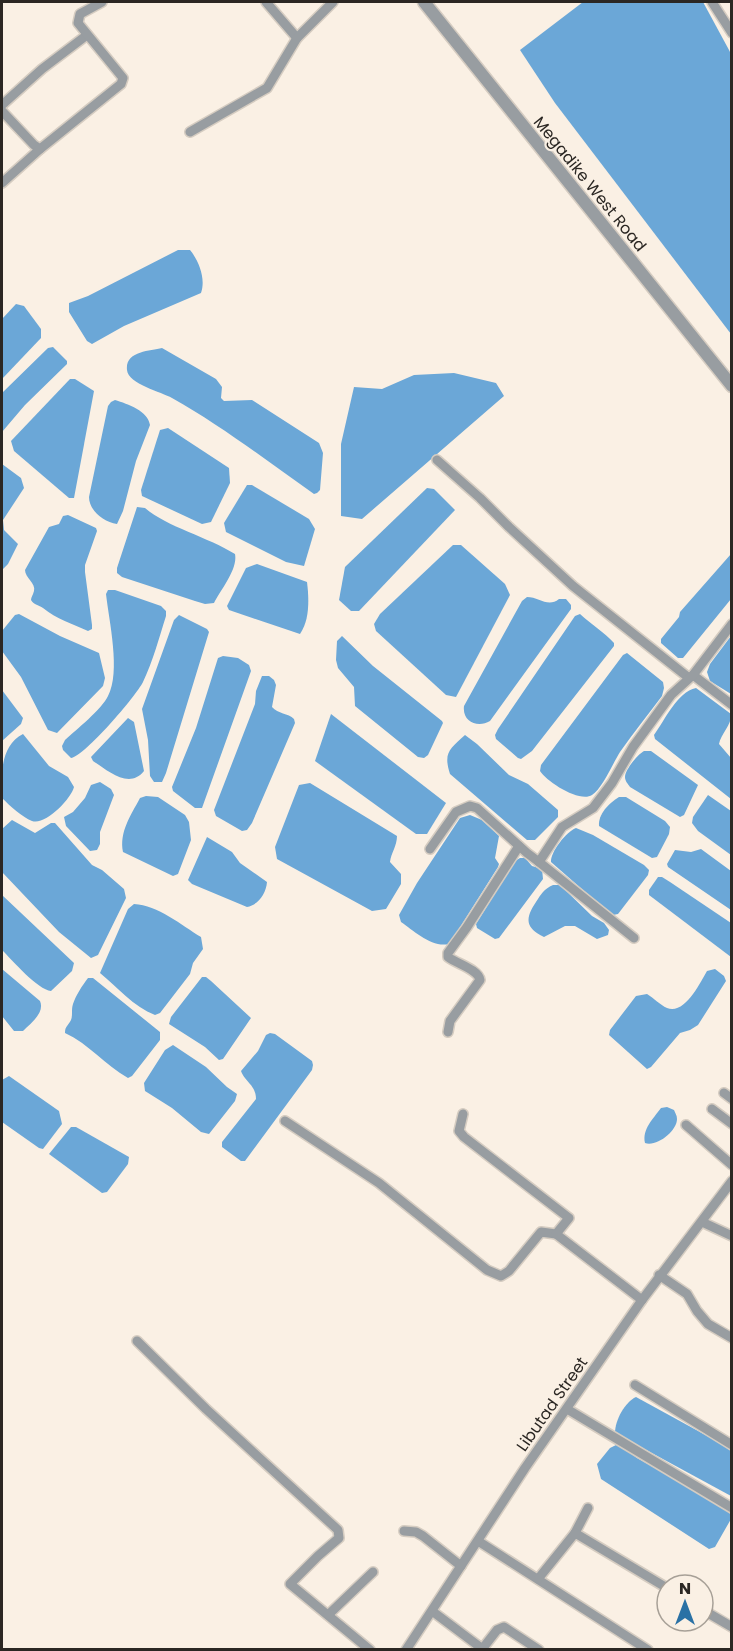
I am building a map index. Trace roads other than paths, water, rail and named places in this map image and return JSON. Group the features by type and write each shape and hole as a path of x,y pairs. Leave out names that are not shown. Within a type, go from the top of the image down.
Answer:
{"street":[{"path":"2,183 40,149 121,84 123,78 78,23 80,14 102,2"},
{"path":"266,2 297,38"},
{"path":"190,132 267,88 297,38 333,2"},
{"name":"Megadike West Road","path":"424,2 732,386"},
{"path":"712,2 732,33"},
{"path":"2,105 46,65 87,35"},
{"path":"2,111 40,149"},
{"path":"436,460 573,585 732,705"},
{"path":"539,862 562,827 593,808 671,695 691,676 732,624"},
{"path":"430,849 456,812 470,806 477,808 519,846 634,938"},
{"path":"448,1032 450,1021 480,980 477,973 456,963 448,957 448,953 468,927 519,846"},
{"path":"711,1109 732,1124"},
{"path":"464,1114 459,1131 464,1137 569,1218 556,1234"},
{"path":"285,1121 379,1183 487,1270 501,1276 509,1271 541,1232 556,1234 642,1300"},
{"path":"686,1125 732,1165"},
{"name":"Libutad Street","path":"406,1650 659,1275 732,1181"},
{"path":"702,1222 732,1236"},
{"path":"659,1275 687,1294 708,1324 732,1338"},
{"path":"136,1341 206,1409 338,1530 339,1538 290,1584 370,1650"},
{"path":"635,1386 732,1445"},
{"path":"567,1409 732,1508"},
{"path":"538,1579 575,1533 588,1508"},
{"path":"404,1531 416,1532 423,1536 461,1566"},
{"path":"575,1533 655,1581"},
{"path":"478,1541 648,1650"},
{"path":"328,1616 374,1572"},
{"path":"432,1611 483,1649 497,1630 504,1627 538,1650"},
{"path":"715,1617 732,1627"}],"water":[{"path":"583,2 703,2 732,56 731,334 555,103 520,50"},
{"path":"178,250 190,250 196,259 202,276 201,293 124,326 92,344 87,341 69,312 69,303 88,296"},
{"path":"16,304 24,306 41,329 41,338 2,379 2,319"},
{"path":"53,347 67,361 67,364 25,405 2,432 2,393 48,348"},
{"path":"162,348 216,379 222,387 221,398 224,401 252,400 319,443 323,453 320,490 314,494 209,420 172,398 139,383 129,375 127,364 134,355"},
{"path":"454,373 496,383 504,396 362,519 341,516 341,444 354,387 382,389 414,375"},
{"path":"70,379 75,379 94,391 74,498 69,498 14,451 11,441"},
{"path":"115,400 141,412 146,416 150,425 136,461 123,511 117,524 98,515 91,506 89,497 108,406"},
{"path":"168,428 229,468 230,483 211,522 202,524 142,496 141,490 160,430"},
{"path":"2,464 21,478 24,488 3,520 4,530 18,544 8,564 2,570"},
{"path":"247,485 252,485 309,519 315,529 304,566 286,562 226,532 224,523"},
{"path":"427,488 434,489 455,510 359,611 351,611 339,600 345,567"},
{"path":"137,507 145,508 165,521 235,554 232,572 214,603 205,604 195,601 122,577 117,573"},
{"path":"68,515 96,528 97,531 85,565 92,625 92,629 88,631 59,618 34,603 31,600 34,588 25,573 49,527 59,524 63,516"},
{"path":"453,545 461,545 505,584 510,595 456,697 446,695 376,631 374,624 380,614"},
{"path":"731,554 731,599 683,658 678,658 661,643 661,639 679,617 680,612"},
{"path":"257,564 307,582 307,616 300,634 229,610 227,606 246,568"},
{"path":"108,590 115,590 161,606 166,611 166,616 143,682 121,712 98,737 78,755 71,758 63,750 65,740 100,707 112,686 114,660 106,594"},
{"path":"527,597 547,602 566,599 571,609 490,721 476,724 468,720 464,706 522,601"},
{"path":"19,614 60,636 99,653 105,678 103,686 57,733 48,730 21,677 2,651 2,631 15,615"},
{"path":"580,614 610,639 614,646 532,751 521,759 518,758 496,739 495,735 575,616"},
{"path":"179,615 209,632 166,773 162,782 154,782 150,776 148,740 142,709 174,620"},
{"path":"342,636 373,666 442,721 428,755 424,758 418,757 355,706 354,687 338,668 336,660 337,641"},
{"path":"731,636 731,694 710,681 707,672 710,664"},
{"path":"627,653 663,682 662,696 620,752 596,792 587,797 572,794 556,786 544,776 540,771 541,765 623,655"},
{"path":"223,656 238,658 249,665 251,671 202,808 195,808 173,791 172,787 196,728 218,658"},
{"path":"262,676 269,676 276,685 272,707 292,717 295,723 252,823 247,830 242,831 216,816 214,810 255,704 256,691"},
{"path":"696,688 731,714 730,722 719,744 731,758 731,799 655,739 654,735 672,707 683,695"},
{"path":"2,690 23,718 21,724 2,741"},
{"path":"331,714 446,803 427,834 416,834 315,761"},
{"path":"128,718 134,722 144,771 132,779 125,779 111,773 93,761 91,757"},
{"path":"23,734 49,766 68,777 74,787 57,810 50,816 37,821 24,817 2,798 2,771 6,753 15,739"},
{"path":"465,735 509,775 528,784 558,810 558,817 535,840 527,840 450,774 447,761 449,752"},
{"path":"644,751 651,751 698,785 684,815 680,817 630,787 625,777 627,771"},
{"path":"100,782 111,789 114,795 100,832 100,844 97,850 90,851 66,826 64,817 73,812 85,798 91,785"},
{"path":"310,783 397,836 390,862 401,874 401,884 386,909 372,911 277,859 275,847 299,785"},
{"path":"708,795 731,811 731,855 698,831 692,823 693,817"},
{"path":"158,797 185,815 189,822 191,840 178,874 173,876 123,852 123,838 127,824 140,798"},
{"path":"619,797 626,797 665,821 670,827 669,834 657,857 652,858 599,826 600,817 605,809"},
{"path":"470,815 482,820 499,836 495,858 499,864 449,944 436,944 401,922 399,915 460,818"},
{"path":"12,820 35,833 55,823 92,865 102,870 124,889 126,898 98,955 91,958 59,932 2,872 2,829"},
{"path":"576,828 593,835 649,870 648,875 618,914 613,915 607,911 551,862 553,853 560,842"},
{"path":"207,837 232,852 240,863 267,882 263,895 255,904 247,907 192,884 188,880"},
{"path":"701,849 731,871 731,910 668,867 667,864 675,850 691,852"},
{"path":"525,858 532,866 542,869 543,879 499,938 495,939 477,928 476,924 515,861"},
{"path":"658,877 670,882 731,923 731,957 649,895 649,890"},
{"path":"553,885 560,885 592,916 604,923 609,930 608,935 597,939 575,926 565,926 544,937 533,930 529,922 532,908 541,894"},
{"path":"2,895 74,963 72,971 51,991 39,986 2,950"},
{"path":"134,904 152,908 201,937 203,949 193,963 190,974 160,1013 155,1015 133,1002 100,973 128,909"},
{"path":"2,969 40,1001 39,1014 23,1031 14,1031 2,1016"},
{"path":"715,969 724,976 726,981 698,1025 680,1033 651,1067 647,1069 609,1035 610,1030 636,996 647,994 667,1008 680,1007 691,997 707,971"},
{"path":"202,977 211,981 251,1018 223,1059 219,1060 205,1047 169,1024 171,1017"},
{"path":"88,978 93,978 160,1032 160,1040 128,1078 65,1033 72,1018 74,1001"},
{"path":"275,1034 312,1061 312,1070 245,1161 241,1161 222,1147 222,1142 256,1099 254,1090 241,1071 258,1051 266,1035"},
{"path":"173,1045 206,1067 237,1094 235,1101 209,1134 201,1132 172,1108 145,1091 144,1083 165,1050"},
{"path":"9,1076 59,1111 62,1124 43,1149 2,1122 2,1080"},
{"path":"667,1107 674,1110 676,1115 674,1128 666,1137 655,1143 645,1143 645,1133 649,1124 661,1108"},
{"path":"71,1127 76,1127 129,1157 128,1164 107,1192 102,1193 49,1154"},
{"path":"636,1397 731,1449 731,1496 615,1433 621,1412"},
{"path":"616,1445 729,1509 731,1519 715,1547 709,1549 601,1479 597,1464 610,1448"}]}
